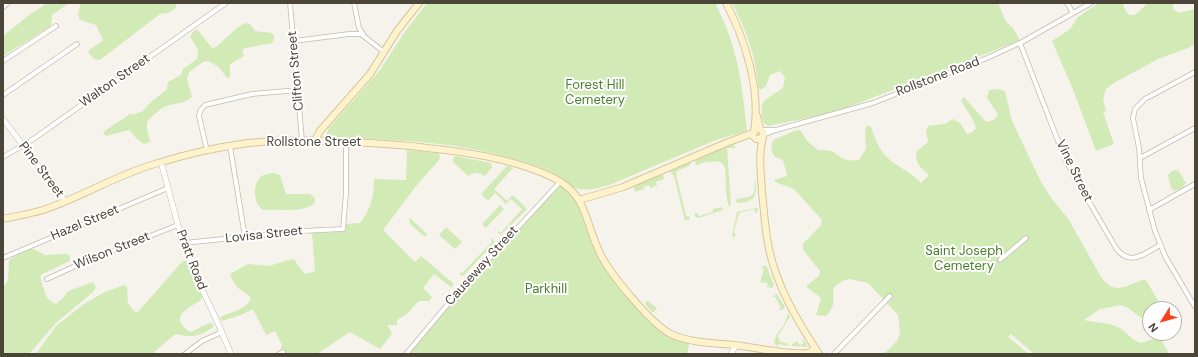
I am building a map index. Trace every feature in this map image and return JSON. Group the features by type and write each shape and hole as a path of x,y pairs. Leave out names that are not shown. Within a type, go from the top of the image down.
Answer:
{"main road":[{"path":"315,140 320,131 367,77 397,31 419,3"},
{"path":"560,181 574,193 586,212 595,240 604,261 626,290 657,324 671,334 678,337 695,340 784,353 817,352 786,298 774,267 766,234 759,153 756,147 758,134 752,76 738,27 726,3"},
{"name":"Rollstone Road","path":"579,200 623,187 726,143 758,134"},
{"name":"Rollstone Street","path":"3,219 40,211 142,168 161,162 248,143 315,140 400,145 474,154 535,170 560,181"}],"street":[{"path":"3,7 8,3"},
{"name":"Walton Street","path":"3,157 24,146 226,3"},
{"name":"Clifton Street","path":"290,3 302,140"},
{"path":"354,3 359,28 363,34 384,52"},
{"path":"1067,3 1073,13"},
{"name":"Rollstone Road","path":"758,134 873,103 987,58 1020,43 1091,3"},
{"path":"3,60 56,26"},
{"path":"294,41 349,34 363,34"},
{"name":"Vine Street","path":"1020,43 1066,159 1078,183 1114,244 1122,254 1132,258 1140,256 1160,245"},
{"path":"3,95 76,44"},
{"path":"1195,72 1147,97 1135,109 1133,118 1140,158 1139,168 1141,178 1160,245 1170,267 1195,307"},
{"path":"208,151 199,116 200,111 205,105 252,94 298,90"},
{"name":"Pine Street","path":"3,119 65,201"},
{"path":"1140,158 1195,128"},
{"name":"Lovisa Street","path":"184,243 302,231 343,229 346,193 346,142"},
{"path":"230,146 245,237"},
{"name":"Pratt Road","path":"161,162 178,225 195,275 231,354"},
{"name":"Causeway Street","path":"406,354 459,290 560,181"},
{"path":"1149,210 1195,184"},
{"name":"Hazel Street","path":"3,258 168,188"},
{"name":"Wilson Street","path":"47,278 178,225"},
{"path":"1000,260 1026,238"},
{"path":"834,354 890,296"},
{"path":"1190,299 1195,296"},
{"path":"185,354 202,341 222,332"},
{"path":"731,354 736,345"}],"green space":[{"path":"47,3 69,3 52,15 51,26 3,56 3,36 29,15"},
{"path":"81,3 173,3 177,5 175,9 168,13 160,14 100,60 94,59 88,52 91,48 103,40 96,25 80,20 78,14"},
{"name":"Forest Hill Cemetery","path":"427,3 715,3 729,35 738,66 747,131 716,140 609,185 588,190 569,185 559,176 540,167 485,151 440,144 325,137 329,128 380,70 404,33"},
{"path":"732,3 998,3 1006,22 1013,28 1020,40 832,113 768,126 765,124 763,119 762,104 765,100 783,88 785,78 780,71 770,75 766,86 761,90 758,88 750,44"},
{"path":"1099,3 1122,3 1127,13 1130,15 1135,15 1148,3 1173,3 1173,9 1179,13 1195,9 1195,44 1158,59 1106,89 1103,99 1106,111 1103,112 1114,144 1096,151 1072,87 1052,41 1070,29 1078,17"},
{"path":"245,23 250,24 255,31 272,33 274,35 274,39 272,43 245,48 242,50 244,56 230,64 230,77 227,78 219,67 208,61 203,62 189,72 187,79 192,97 186,101 164,107 147,122 150,142 144,144 129,130 106,136 103,132 130,114 143,111 167,89 168,82 181,75 183,69 197,59 198,49 190,37 193,32 197,29 212,48 216,47 237,28"},
{"name":"Saint Joseph Cemetery","path":"998,89 1005,91 1012,121 1041,182 1052,199 1069,220 1101,277 1106,283 1115,288 1124,287 1142,280 1146,280 1158,301 1142,301 1142,318 1122,305 1100,309 1084,320 1110,324 1118,327 1134,340 1141,343 1147,341 1162,341 1169,354 1034,354 1011,334 1008,337 1029,354 884,354 897,341 900,333 898,315 868,283 849,279 842,281 833,288 833,303 826,316 816,315 821,298 806,286 819,276 820,271 803,250 803,244 821,225 822,220 794,189 775,182 774,180 787,176 783,160 775,157 771,150 773,140 800,130 808,142 818,150 831,151 846,160 859,160 866,149 865,130 867,126 871,127 878,145 886,157 914,176 921,183 929,175 919,165 916,152 928,142 926,131 928,126 945,124 953,119 960,123 967,134 972,132 976,128 972,118 961,101 964,97 986,122 994,120 998,114 987,98 989,90"},
{"path":"735,145 735,148 727,148 731,204 729,207 726,194 725,167 723,164 715,161 704,162 697,165 695,163 696,159 724,147"},
{"path":"407,150 439,153 440,157 383,230 415,262 421,256 453,283 452,288 434,274 423,288 432,297 429,301 419,301 408,313 397,320 397,325 388,325 392,334 380,349 350,332 317,354 282,354 280,351 282,345 275,331 266,335 253,309 241,315 222,321 220,318 222,316 243,307 251,298 237,287 230,274 248,264 269,266 294,259 305,274 315,271 312,233 343,232 346,230 346,224 360,223 367,213 371,202 374,179 406,180"},
{"path":"455,156 491,163 492,167 485,176 476,173 468,176 453,162"},
{"path":"687,163 691,165 677,171 676,174 686,216 689,216 690,219 685,221 674,176 671,172 672,169"},
{"path":"507,166 513,168 494,189 507,201 513,195 527,209 501,235 498,231 501,233 522,209 511,199 506,204 495,193 488,201 481,194"},
{"path":"1178,170 1186,183 1182,188 1174,191 1171,188 1168,175 1172,171"},
{"path":"274,173 280,175 286,194 310,194 315,198 314,204 303,209 296,210 263,210 257,203 255,188 262,176"},
{"path":"661,174 663,175 664,179 656,182 657,186 650,188 649,185 643,187 644,189 635,192 634,186"},
{"name":"Parkhill","path":"561,181 574,193 595,240 612,272 664,329 690,339 687,354 406,354 459,291"},
{"path":"756,181 756,191 753,198 748,201 736,202 737,199 749,197 753,194"},
{"path":"500,205 504,209 486,228 482,224"},
{"path":"722,207 723,210 698,218 694,216 696,212 699,216 713,212 713,209"},
{"path":"758,208 757,213 754,209 739,213 734,232 736,236 732,236 737,212"},
{"path":"409,217 427,234 425,237 410,224"},
{"path":"446,227 462,242 455,249 439,235"},
{"path":"490,239 495,242 463,276 460,275 460,272 462,273 492,242"},
{"path":"31,248 45,255 70,255 70,261 42,274 40,277 45,293 52,302 56,304 68,291 93,282 96,287 93,292 56,323 29,354 3,354 3,288 8,280 9,260"},
{"path":"186,260 202,297 201,300 182,314 180,322 190,332 208,324 213,324 213,327 207,331 194,336 174,335 152,354 36,354 56,326 84,304 103,293 124,285 127,287 128,302 130,307 137,313 182,262"},
{"path":"766,265 774,285 772,288 767,287 768,283 760,282 764,269 761,267"},
{"path":"777,294 785,307 782,310 779,310 781,307 775,297 772,297"},
{"path":"648,301 657,308 654,312 652,312 645,304 645,302"},
{"path":"788,313 790,317 778,336 780,342 787,343 789,346 778,344 778,347 774,342 777,334 784,325"},
{"path":"803,339 807,347 791,345 796,342 796,340 800,345 804,343 802,340"}]}
